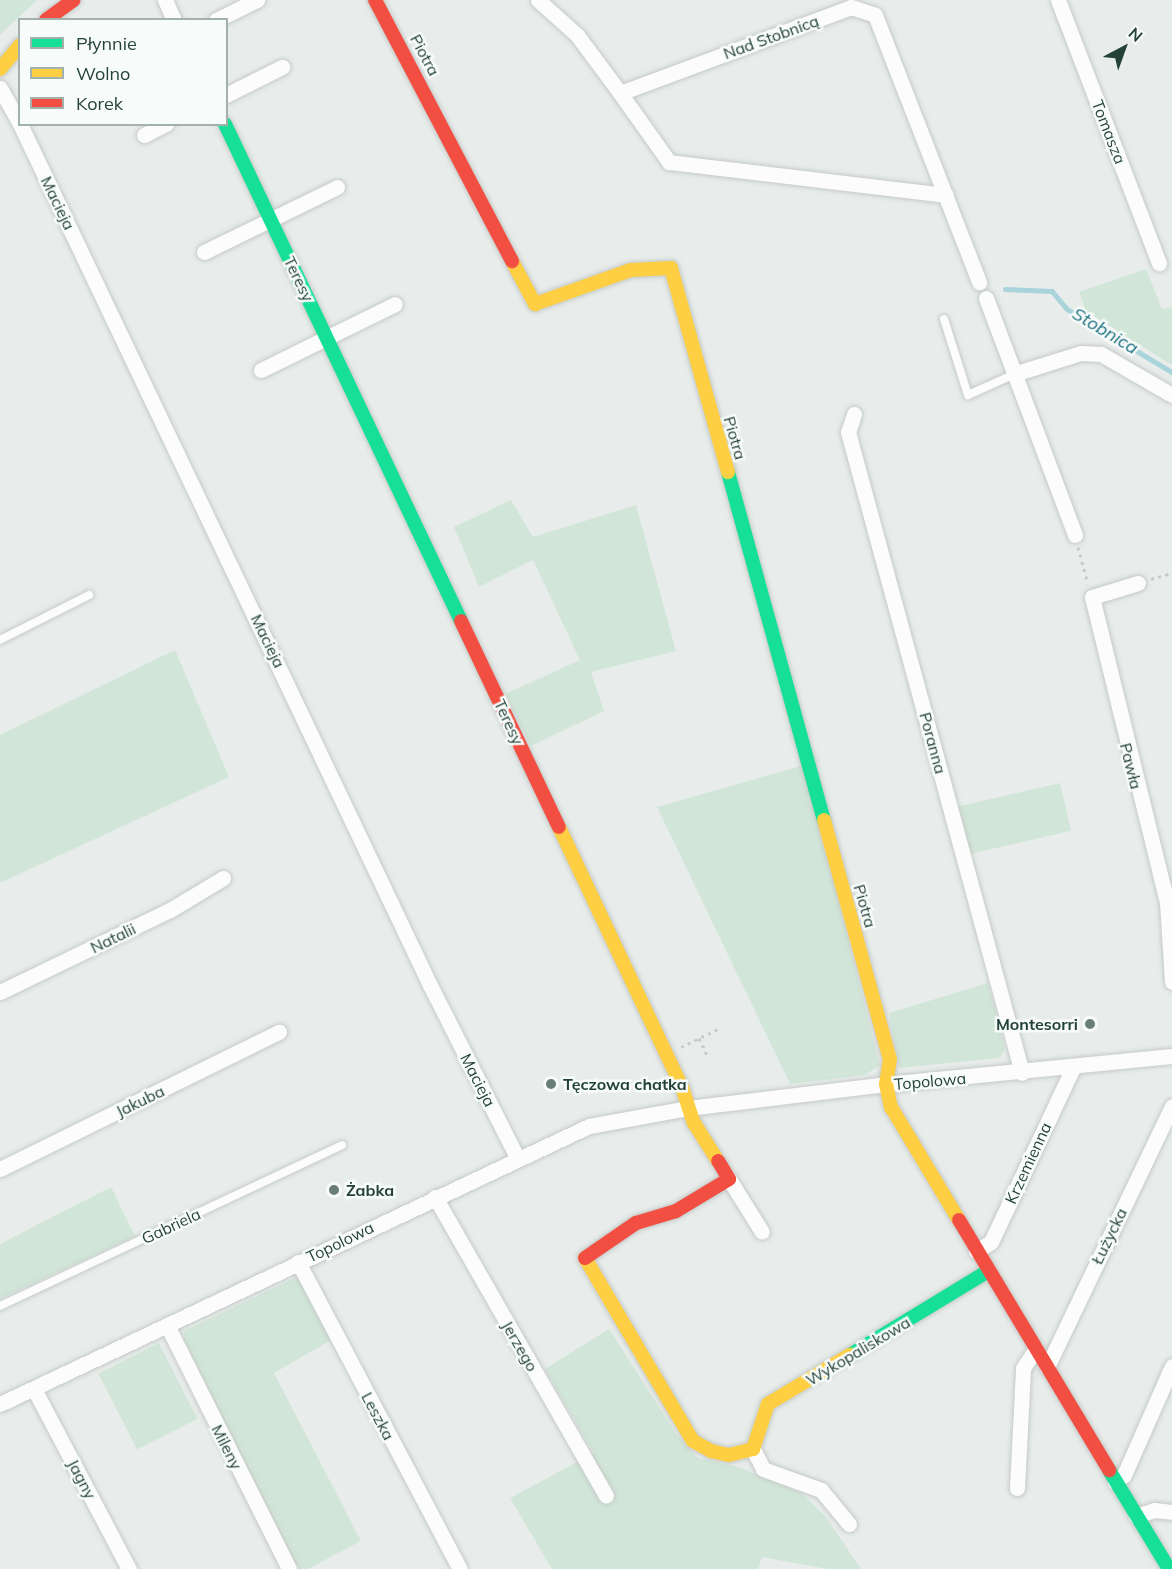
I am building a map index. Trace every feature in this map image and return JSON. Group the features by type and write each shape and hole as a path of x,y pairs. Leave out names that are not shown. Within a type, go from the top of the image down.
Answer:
{"street":[{"path":"49,18 74,0"},
{"path":"165,0 173,18"},
{"path":"220,18 257,0"},
{"name":"Piotra","path":"375,0 535,304 630,270 671,268 890,1059 886,1084"},
{"path":"538,0 577,35 669,162 946,195"},
{"name":"Tomasza","path":"1058,0 1159,263"},
{"name":"Nad Stobnicą","path":"620,93 850,7 874,15 979,282"},
{"path":"0,69 18,47"},
{"path":"228,94 282,67"},
{"name":"Macieja","path":"0,88 18,120"},
{"name":"Macieja","path":"21,126 430,985 517,1157"},
{"path":"144,135 162,126"},
{"name":"Teresy","path":"226,126 666,1054 688,1108"},
{"path":"204,252 338,187"},
{"path":"986,298 1017,373 1075,535"},
{"path":"261,370 395,304"},
{"path":"1017,373 1081,353 1101,354 1172,395"},
{"name":"Poranna","path":"854,414 848,432 1022,1073"},
{"path":"1092,597 1138,583"},
{"name":"Pawła","path":"1092,597 1167,902 1172,982"},
{"name":"Natalii","path":"0,992 170,910 223,878"},
{"name":"Jakuba","path":"0,1169 279,1032"},
{"name":"Topolowa","path":"0,1404 517,1157 589,1126 688,1108 886,1084 1022,1073 1172,1056"},
{"name":"Krzemienna","path":"976,1251 991,1242 1073,1068"},
{"path":"886,1084 891,1107 1169,1569"},
{"name":"Łużycka","path":"1047,1367 1172,1106"},
{"path":"688,1108 762,1232"},
{"path":"729,1179 676,1211 636,1223 590,1250 585,1264 693,1441 711,1451 729,1455 753,1449 763,1469 821,1490 849,1524"},
{"name":"Jerzego","path":"435,1197 606,1495"},
{"name":"Leszka","path":"298,1262 460,1569"},
{"name":"Wykopaliskowa","path":"753,1449 761,1418 768,1404 988,1271"},
{"name":"Mileny","path":"167,1325 289,1569"},
{"path":"1017,1488 1023,1368 1036,1349"},
{"path":"1115,1482 1124,1475 1172,1366"},
{"name":"Jagny","path":"34,1389 129,1569"},
{"path":"1136,1516 1154,1510 1172,1512"}],"lane":[{"path":"944,319 968,395 1017,373"},
{"path":"0,640 89,595"},
{"name":"Gabriela","path":"0,1306 342,1145"}],"path":[{"path":"1075,535 1092,597"},
{"path":"1138,583 1172,573"},
{"path":"666,1054 718,1029"},
{"path":"699,1038 707,1055"}],"green space":[{"path":"0,0 37,0 0,35"},
{"path":"1146,269 1162,309 1172,307 1172,365 1086,311 1079,292"},
{"path":"511,500 533,537 636,505 676,651 591,672 604,711 531,746 505,694 580,660 533,560 479,587 454,527"},
{"path":"175,650 229,777 0,883 0,735"},
{"path":"804,765 880,1065 865,1075 790,1084 657,807"},
{"path":"1060,783 1071,831 969,854 958,807"},
{"path":"988,983 1005,1049 1000,1058 899,1068 889,1013"},
{"path":"111,1187 135,1236 0,1299 0,1244"},
{"path":"299,1276 331,1340 274,1373 361,1541 308,1569 295,1569 183,1344 184,1331"},
{"path":"609,1329 677,1435 698,1458 739,1467 801,1493 826,1517 861,1569 827,1569 762,1557 758,1569 552,1569 510,1498 594,1453 545,1369"},
{"path":"159,1343 198,1419 137,1450 98,1374"}],"waterway":[{"name":"Stobnica","path":"1005,289 1052,291 1067,309 1172,372"}],"traffic: fast":[{"path":"226,126 461,621"},
{"path":"728,472 824,820"},
{"path":"850,1355 988,1271"},
{"path":"1109,1470 1169,1569"}],"traffic: slow":[{"path":"0,69 18,47"},
{"path":"512,261 535,304 631,270 671,268 728,472"},
{"path":"824,820 890,1059 886,1084 891,1107 959,1220"},
{"path":"559,827 682,1087 694,1123 718,1161"},
{"path":"585,1258 693,1441 711,1451 729,1455 753,1449 768,1404 850,1355"}],"traffic: jam":[{"path":"49,18 74,0"},
{"path":"375,0 512,261"},
{"path":"461,621 559,827"},
{"path":"585,1258 636,1223 676,1211 729,1179 718,1161"},
{"path":"959,1220 1109,1470"}],"place":[{"name":"Montesorri","path":"1090,1024"},
{"name":"Tęczowa chatka","path":"551,1084"},
{"name":"Żabka","path":"334,1190"}]}
